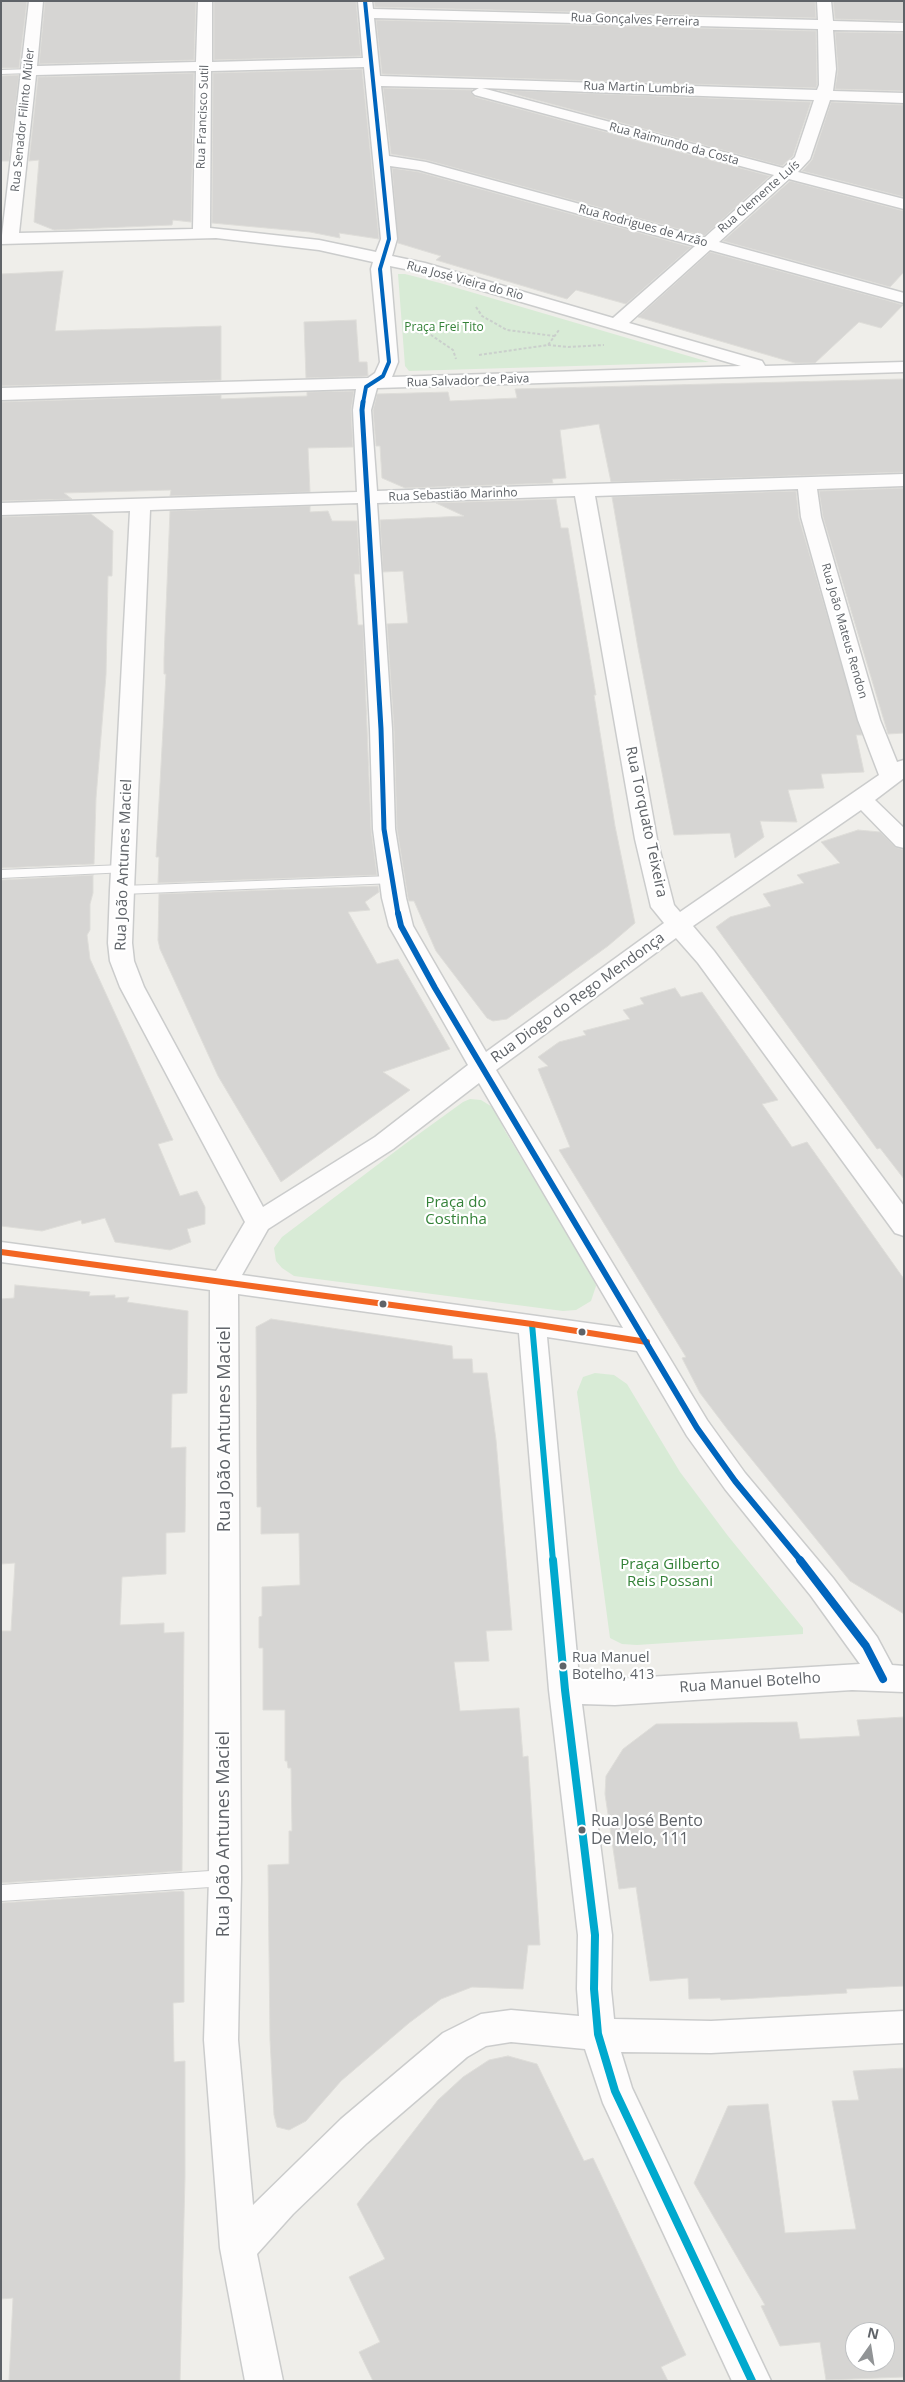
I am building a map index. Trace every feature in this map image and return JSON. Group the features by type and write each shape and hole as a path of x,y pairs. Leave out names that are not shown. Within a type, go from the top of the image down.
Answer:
{"street":[{"name":"Rua Senador Filinto Müler","path":"6,239 29,72 36,1"},
{"name":"Rua Francisco Sutil","path":"201,233 205,1"},
{"name":"Rua Clemente Luís","path":"617,324 802,159 825,94 828,69 824,1"},
{"path":"366,7 389,239 380,269 389,362 383,376 366,387 362,410 381,729 384,829 391,880 402,926 435,988 647,1342 696,1428 734,1481 822,1586 893,1679"},
{"name":"Rua Gonçalves Ferreira","path":"366,7 904,27"},
{"path":"29,72 371,62"},
{"name":"Rua Martin Lumbria","path":"374,81 904,98"},
{"name":"Rua Raimundo da Costa","path":"446,82 678,146 904,204"},
{"name":"Rua Rodrigues de Arzão","path":"382,160 420,165 904,298"},
{"name":"Rua José Vieira do Rio","path":"6,239 216,233 319,244 468,281 737,358 770,370"},
{"name":"Rua Salvador de Paiva","path":"1,394 370,384 770,370 904,368"},
{"name":"Rua Sebastião Marinho","path":"1,509 904,480"},
{"name":"Rua João Mateus Rendon","path":"807,484 811,516 869,720 897,772"},
{"name":"Rua Torquato Teixeira","path":"584,491 646,839 663,907 706,957 904,1226"},
{"name":"Rua João Antunes Maciel","path":"140,504 122,879 120,944 122,961 132,987 244,1199 259,1222"},
{"name":"Rua Diogo do Rego Mendonça","path":"224,1283 238,1254 259,1222 384,1143 483,1067 678,925 862,799 897,772"},
{"path":"862,799 904,841"},
{"path":"1,1252 532,1324 647,1342"},
{"name":"Rua João Antunes Maciel","path":"224,1283 224,1878 222,2040 238,2248 264,2381"},
{"path":"532,1324 565,1690 595,1935 594,1989 598,2034 615,2091 752,2381"},
{"name":"Rua Manuel Botelho","path":"565,1690 615,1692 852,1677 893,1679"},
{"path":"238,2248 280,2202 354,2131 456,2045 481,2030 511,2026 598,2034 710,2037 904,2027"}],"lane":[{"path":"1,72 29,72"},
{"path":"1,874 122,879 391,880"},
{"path":"1,1893 224,1878"}],"path":[{"path":"468,281 475,306 482,316 488,320 507,330 554,336"},
{"path":"548,345 572,311"},
{"path":"386,334 418,332 431,335 453,350 457,362 436,376 434,382"},
{"path":"474,356 531,346 606,345"}],"green space":[{"name":"Praça Frei Tito","path":"398,274 440,283 709,362 409,371 405,366"},
{"name":"Praça do Costinha","path":"470,1099 481,1100 494,1108 505,1131 594,1278 596,1286 591,1301 576,1310 563,1311 294,1276 282,1268 276,1261 274,1248 282,1237 405,1144 463,1102"},
{"name":"Praça Gilberto Reis Possani","path":"595,1373 614,1375 627,1384 680,1472 728,1536 803,1628 803,1634 637,1645 622,1644 610,1638 577,1392 583,1377"}],"building":[{"path":"1,1 27,1 19,68 1,68"},
{"path":"45,1 196,1 194,60 39,64"},
{"path":"214,1 356,1 361,56 214,60"},
{"path":"374,1 815,1 816,18 375,7"},
{"path":"833,1 904,1 904,21 835,19"},
{"path":"376,20 816,31 817,85 816,88 382,74"},
{"path":"835,32 904,33 904,91 835,89 838,69"},
{"path":"362,69 379,239 339,233 340,238 310,232 212,223 213,73"},
{"path":"194,73 191,222 173,220 172,225 54,230 34,222 39,160 29,161 38,77"},
{"path":"19,75 9,161 1,161 1,76"},
{"path":"383,88 472,90 470,92 475,97 770,176 704,236 426,160 391,154"},
{"path":"499,90 811,102 793,156 782,166"},
{"path":"831,102 904,105 904,197 802,171 812,160"},
{"path":"392,168 419,172 691,247 626,304 576,290 567,299 436,260 441,256 398,243"},
{"path":"790,181 904,211 904,272 890,287 723,241"},
{"path":"710,252 903,305 881,328 859,322 815,363 795,363 638,317"},
{"path":"63,271 55,331 221,326 221,380 1,386 1,274"},
{"path":"356,320 359,362 367,362 368,376 306,378 304,322"},
{"path":"904,379 904,472 611,482 599,424 560,430 566,478 552,479 553,483 405,488 382,478 380,446 376,446 373,410 377,394 448,392 450,401 517,398 515,389"},
{"path":"354,391 351,410 353,447 308,448 310,492 170,496 171,490 64,493 72,499 1,501 1,402 221,395 221,399 307,396 307,392"},
{"path":"904,488 904,733 888,734 823,517 819,491"},
{"path":"796,491 799,518 862,735 856,735 864,772 821,774 824,788 788,790 797,822 760,821 764,837 735,858 730,833 674,835 638,648 612,497"},
{"path":"556,499 561,528 568,528 596,695 594,695 615,826 635,923 608,946 507,1019 493,1021 487,1018 436,951 414,901 409,901 408,898 397,829 394,729 387,624 408,623 403,571 383,572 380,520 464,516 436,503"},
{"path":"310,506 310,512 328,511 332,521 357,521 360,574 354,574 358,625 363,625 371,829 377,875 158,883 159,857 156,857 166,674 164,674 164,658 170,511"},
{"path":"91,514 113,531 112,576 108,576 106,675 96,798 94,864 1,868 1,517"},
{"path":"858,830 880,832 895,847 904,850 904,1179 880,1148 877,1149 716,927 730,917 771,906 763,894 804,883 797,875 840,863 821,842"},
{"path":"93,875 90,930 87,935 90,959 173,1140 158,1144 180,1196 197,1191 205,1207 205,1224 187,1229 191,1242 170,1250 115,1242 105,1218 82,1224 81,1220 42,1231 1,1226 1,880"},
{"path":"378,886 379,892 365,902 370,910 348,912 377,964 398,959 450,1049 383,1072 410,1090 281,1182 218,1076 160,949 158,940 159,894"},
{"path":"675,988 681,997 702,992 778,1100 762,1104 792,1147 807,1142 904,1279 904,1614 850,1581 700,1393 682,1358 686,1357 559,1150 570,1147 538,1069 548,1066 538,1057 559,1042 586,1035 583,1031 630,1019 623,1010 644,1004 640,998"},
{"path":"15,1285 90,1292 89,1296 115,1295 115,1298 129,1297 127,1302 188,1311 187,1393 172,1394 171,1448 186,1447 185,1532 166,1533 166,1574 122,1577 120,1625 164,1623 164,1633 184,1632 182,1871 1,1883 1,1631 11,1631 15,1563 1,1564 1,1299 14,1298"},
{"path":"271,1319 452,1346 453,1359 472,1359 473,1373 487,1373 496,1440 512,1630 486,1631 489,1661 454,1662 460,1711 519,1708 523,1757 528,1756 540,1945 528,1945 523,1989 472,1987 441,1999 409,2023 341,2081 306,2121 289,2130 277,2127 274,2115 270,2040 268,1865 289,1864 289,1831 292,1831 291,1768 288,1768 287,1761 285,1761 285,1710 263,1710 263,1648 259,1648 259,1617 262,1616 262,1587 300,1585 299,1533 261,1534 261,1507 257,1507 256,1327"},
{"path":"904,1717 904,1986 846,1989 847,1993 721,2000 720,1998 689,1999 688,1978 650,1981 636,1887 619,1889 605,1794 606,1776 623,1749 656,1724 797,1722 800,1739 860,1736 857,1720"},
{"path":"184,1892 184,2002 173,2003 174,2062 185,2061 185,2177 180,2381 9,2381 13,2298 1,2299 1,1903"},
{"path":"508,2056 537,2064 584,2161 593,2158 686,2355 661,2367 668,2381 373,2381 359,2352 380,2342 349,2277 385,2259 357,2204 438,2100 463,2077 489,2060"},
{"path":"904,2068 904,2377 826,2380 820,2342 780,2346 761,2306 765,2305 694,2183 728,2106 768,2104 785,2233 856,2229 832,2101 859,2100 853,2071"}],"transit line":[{"path":"365,1 389,239 380,269 389,362 383,376 366,387 362,410 381,729 384,829 394,898 401,926 435,988 697,1428 735,1481 822,1587 866,1646 883,1679"},
{"path":"1,1252 532,1324 647,1342"},
{"path":"532,1324 565,1690 595,1935 594,1989 598,2034 615,2091 752,2381"}],"place":[{"name":"Rua Manuel Botelho, 413","path":"563,1666"},
{"name":"Rua José Bento De Melo, 111","path":"582,1830"}]}
